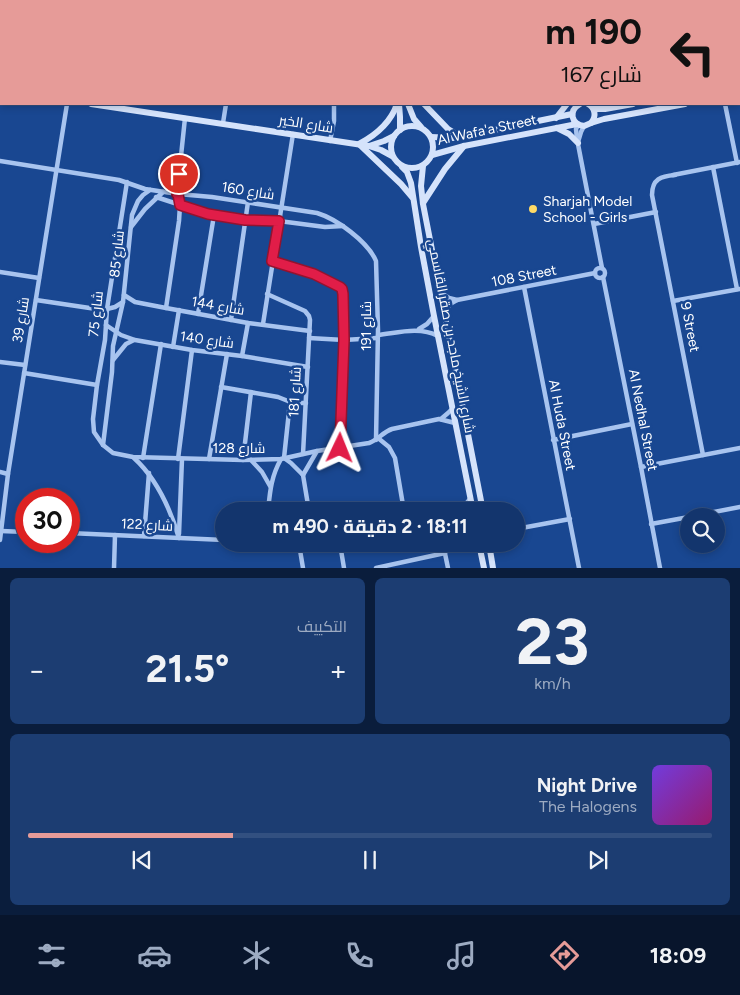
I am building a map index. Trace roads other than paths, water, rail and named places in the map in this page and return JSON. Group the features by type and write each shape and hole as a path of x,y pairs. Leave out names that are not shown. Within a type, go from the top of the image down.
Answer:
{"street":[{"name":"شارع 39","path":"0,540 8,474 67,105"},
{"name":"شارع الخير","path":"114,105 185,118 360,144 381,150 392,156"},
{"path":"222,123 226,105"},
{"path":"330,140 334,121 334,105"},
{"path":"398,105 400,130"},
{"path":"398,105 388,122 360,144 412,197"},
{"path":"408,105 414,119 421,128"},
{"path":"425,105 448,129 461,137"},
{"path":"556,118 566,105"},
{"path":"577,105 572,114 574,121 580,125 581,132 578,143 602,268 605,271 603,277 598,277 595,273 597,269 602,268"},
{"path":"590,105 605,109 627,105"},
{"path":"590,105 595,118 591,123"},
{"path":"591,123 680,105"},
{"path":"673,301 738,289 713,168 739,162 725,105"},
{"name":"Al Wafa'a Street","path":"431,137 448,139 461,137 572,114"},
{"path":"166,308 179,221 180,205 177,194 185,118"},
{"name":"Al Wafa'a Street","path":"432,154 464,146 591,123"},
{"path":"369,146 394,136 408,126 417,126 429,133 431,137 434,146 429,161 423,166 413,169 402,166 392,156 391,146 394,136"},
{"path":"557,128 569,134 578,143"},
{"path":"263,324 292,134"},
{"path":"423,204 444,169 464,146"},
{"name":"شارع 160","path":"0,161 119,180 150,190 205,196 317,213 331,218 343,226"},
{"name":"شارع الشيخ ماجد بن صقر القاسمي","path":"402,166 409,177 471,502"},
{"name":"شارع الشيخ ماجد بن صقر القاسمي","path":"423,166 421,186 423,204 480,502"},
{"name":"9 Street","path":"703,455 652,191 655,182 664,176 713,168"},
{"name":"شارع 75","path":"103,445 97,437 93,426 97,386 105,340 107,309 127,182"},
{"name":"شارع 85","path":"103,445 113,346 123,302 132,215 138,201 150,190"},
{"path":"130,228 139,215 163,192"},
{"path":"156,198 214,215 245,220 279,221 325,227 343,226"},
{"path":"231,320 248,202"},
{"path":"594,224 656,212"},
{"path":"122,213 132,215"},
{"path":"198,314 214,215"},
{"name":"شارع 191","path":"343,226 374,255 376,261 378,337 377,439"},
{"path":"272,261 314,274 342,289 344,340 340,448"},
{"path":"0,272 39,278"},
{"name":"108 Street","path":"457,300 595,273"},
{"name":"Al Nedhal Street","path":"603,277 660,568"},
{"name":"Al Huda Street","path":"524,287 579,568"},
{"path":"439,291 449,298 457,300"},
{"path":"268,294 305,311 310,316 310,331"},
{"name":"شارع 144","path":"124,295 135,302 231,320 310,331"},
{"path":"36,300 99,310 115,307 123,302"},
{"path":"443,314 457,300"},
{"path":"173,347 179,310"},
{"path":"418,330 434,316"},
{"path":"242,356 248,322"},
{"name":"شارع 140","path":"106,325 116,332 135,340 308,367"},
{"path":"309,338 344,340 378,337 418,330 438,336"},
{"name":"شارع 181","path":"303,454 310,331"},
{"path":"112,361 126,344 135,340"},
{"path":"143,458 161,344"},
{"path":"179,538 180,459 192,350"},
{"path":"209,460 227,354"},
{"path":"0,362 26,365"},
{"path":"24,373 97,386"},
{"path":"221,387 252,392 290,402 306,403"},
{"path":"243,460 252,392"},
{"path":"269,502 270,486 283,458 290,402"},
{"path":"439,419 453,408"},
{"path":"439,419 455,423"},
{"name":"شارع 128","path":"103,445 113,452 143,458 251,460 283,458 366,444 377,439 388,430 439,419"},
{"path":"554,440 632,424"},
{"path":"377,439 389,447 395,458 402,502"},
{"path":"641,467 740,448"},
{"path":"303,475 317,451"},
{"path":"133,457 149,473 160,492 170,511 179,538"},
{"path":"283,458 292,463 303,475 308,502"},
{"path":"251,460 262,472 270,486"},
{"path":"0,472 8,474"},
{"path":"144,536 149,473"},
{"path":"725,510 740,507"},
{"path":"525,527 570,519"},
{"path":"651,524 680,519"},
{"path":"1,531 15,532"},
{"name":"شارع 122","path":"80,534 215,540"},
{"path":"114,568 115,535"},
{"path":"300,552 303,568"},
{"path":"341,552 344,568"},
{"path":"481,552 485,566"},
{"path":"491,552 493,568"},
{"path":"376,568 445,553 448,568"}],"place":[{"name":"Sharjah Model School - Girls","path":"533,209"}]}
